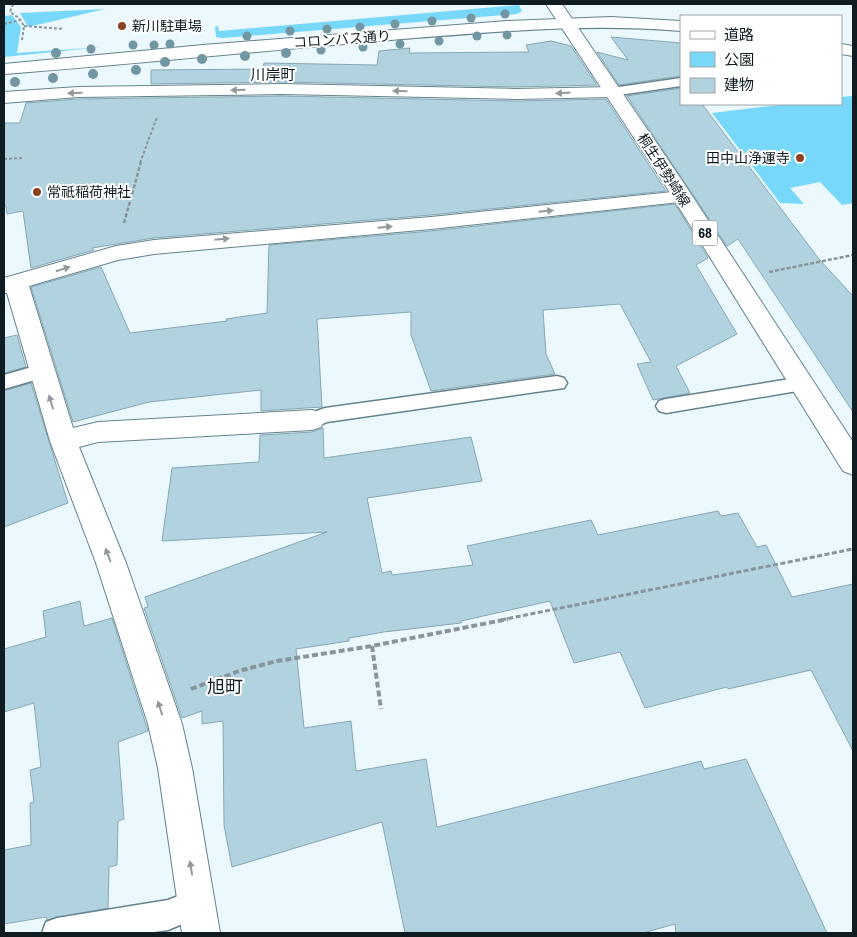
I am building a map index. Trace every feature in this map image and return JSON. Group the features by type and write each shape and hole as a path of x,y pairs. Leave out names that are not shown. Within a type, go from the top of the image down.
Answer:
{"street":[{"name":"桐生伊勢崎線","path":"554,4 682,197 853,464"},
{"name":"コロンバス通り","path":"4,69 198,50 566,21 630,20 680,26"},
{"path":"4,98 48,94 282,89 516,94 612,92"},
{"path":"199,919 175,768 158,702 111,563 63,441 42,371 10,284 116,253 202,241 431,223 682,197"},
{"path":"63,441 98,432 312,420"}],"lane":[{"path":"612,92 680,82"},
{"path":"4,382 42,371"},
{"path":"312,420 325,415 557,383"},
{"path":"666,406 802,384"},
{"path":"57,933 168,915 199,919"}],"path":[{"path":"4,24 20,20"},
{"path":"24,26 64,29"},
{"path":"116,253 145,146 167,91"},
{"path":"4,159 24,158"},
{"path":"769,272 853,254"},
{"path":"158,702 248,668 277,661 372,646 853,548"},
{"path":"372,646 381,709"}],"green space":[{"path":"519,5 522,11 517,14 222,38 216,37 215,27 218,26 219,31"},
{"path":"105,9 28,27 20,13"},
{"path":"12,15 21,27 17,53 102,47 4,57 4,16"},
{"path":"853,96 853,203 842,205 820,182 790,188 804,204 780,203 712,113 780,105 842,105 842,97"}],"building":[{"path":"611,37 680,43 680,76 619,85 597,52 628,60"},
{"path":"551,41 571,46 597,85 516,87 282,82 151,84 151,70 263,69 264,63 377,65 379,51 410,48 409,53 529,52 526,45"},
{"path":"680,88 680,105 703,105 819,259 853,296 853,412 738,239 727,246 627,96"},
{"path":"282,96 516,101 606,99 666,191 431,215 154,238 92,248 94,250 31,268 23,211 7,214 6,206 4,206 4,123 20,123 26,103 78,99"},
{"path":"675,204 708,258 696,265 737,334 676,366 690,393 653,400 637,364 651,362 620,304 543,310 546,354 555,374 431,391 411,335 411,312 317,319 322,407 261,411 261,390 149,402 73,422 31,287 101,267 130,333 227,321 226,319 267,313 269,245 431,231"},
{"path":"17,335 26,367 4,373 4,338"},
{"path":"31,383 68,503 4,527 4,391"},
{"path":"323,428 324,458 471,437 482,481 367,498 382,573 391,571 392,575 473,565 467,546 591,520 598,535 718,511 721,516 738,513 757,547 766,545 792,597 853,584 853,751 811,670 728,689 727,687 645,708 620,652 574,663 550,601 461,621 461,623 384,632 349,638 349,641 296,649 304,728 351,721 356,771 426,759 437,827 701,761 704,769 746,759 827,933 676,933 675,924 643,933 405,933 382,822 232,867 224,825 223,721 202,724 202,711 182,718 144,608 148,607 145,597 327,532 162,541 172,468 259,462 260,435 312,432"},
{"path":"80,601 84,626 112,618 148,731 118,742 124,819 118,821 117,865 109,867 108,908 47,920 46,917 4,924 4,850 31,845 30,803 34,802 30,770 41,767 34,703 4,712 4,649 46,637 43,611"}],"place":[{"name":"新川駐車場","path":"122,26"},
{"name":"田中山浄運寺","path":"800,158"},
{"name":"常祇稲荷神社","path":"37,192"}],"district":[{"name":"川岸町","path":"273,75"},
{"name":"旭町","path":"225,687"}]}
